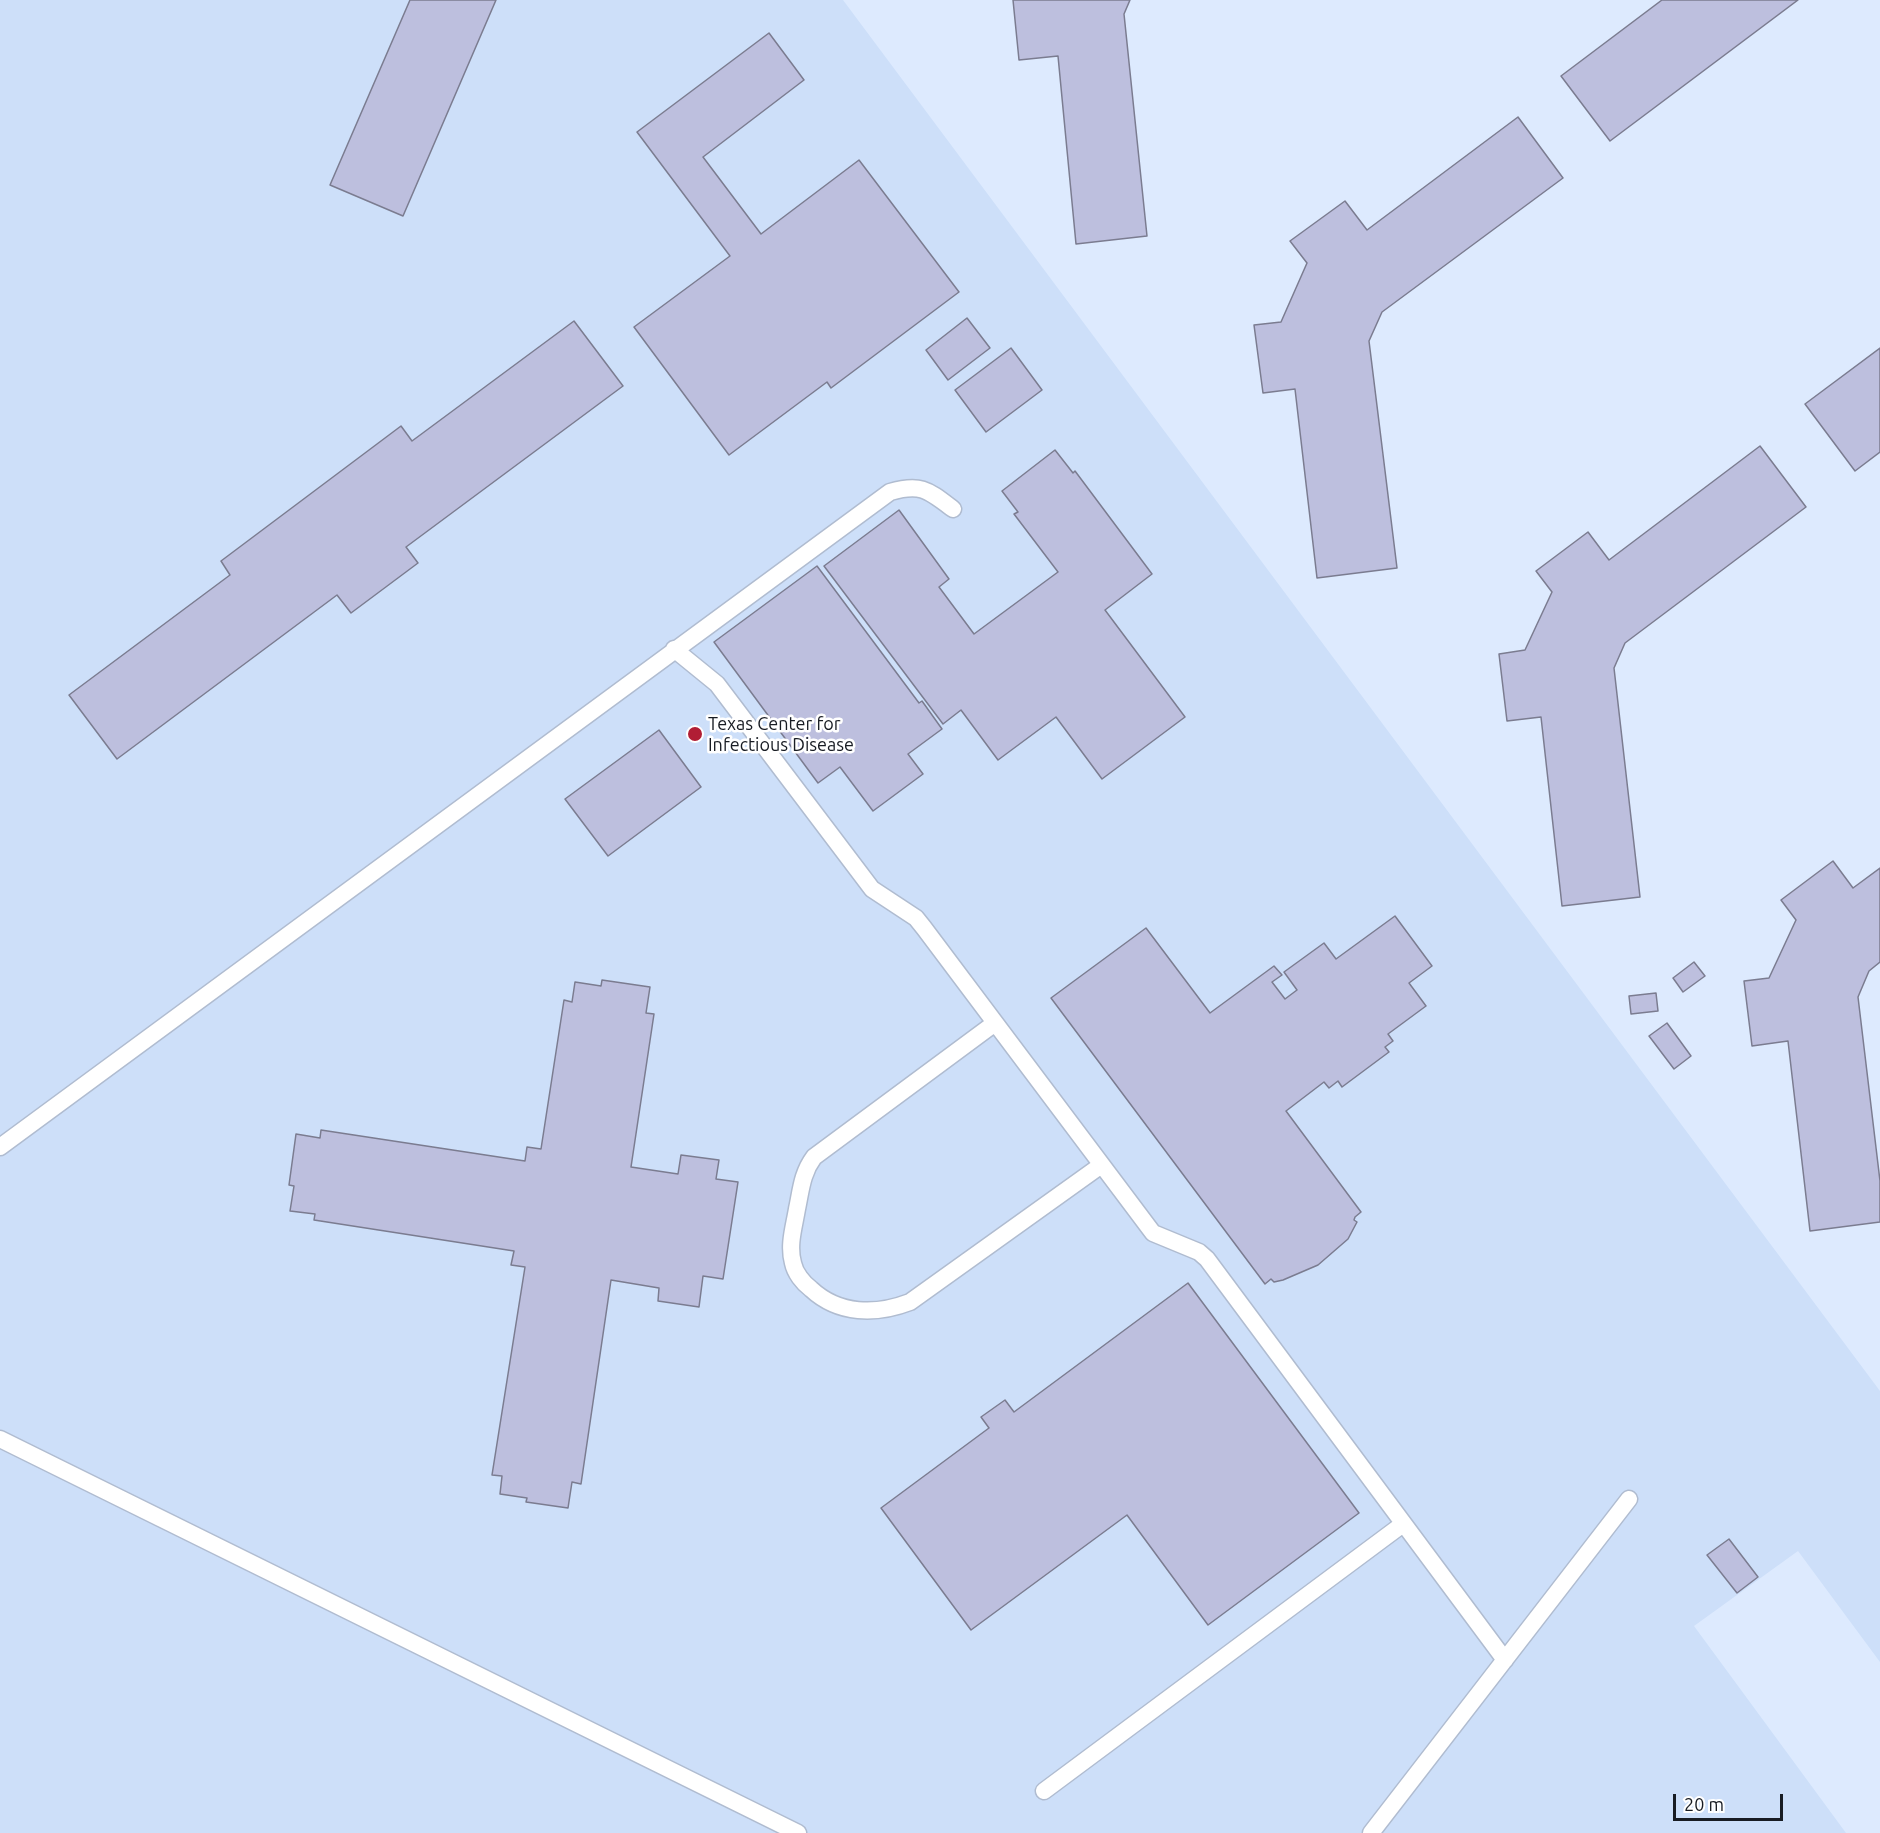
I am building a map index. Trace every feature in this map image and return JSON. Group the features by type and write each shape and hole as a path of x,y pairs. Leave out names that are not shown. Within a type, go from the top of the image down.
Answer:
{"lane":[{"path":"0,1147 890,492 907,487 926,489 953,508"},
{"path":"674,649 717,684 872,889 916,918 1100,1166 1153,1233 1199,1252 1208,1259 1505,1660"},
{"path":"995,1023 814,1157 804,1170 790,1244 793,1265 803,1282 820,1298 847,1308 873,1311 910,1302 1100,1166"},
{"path":"0,1439 798,1833"},
{"path":"1371,1833 1629,1499"},
{"path":"1044,1791 1403,1524"}],"shaded area":[{"name":"Texas Center for Infectious Disease","path":"0,0 843,0 1880,1391 1880,1662 1798,1551 1694,1626 1846,1833 0,1833"}],"building":[{"path":"410,0 496,0 403,216 330,185"},
{"path":"1013,0 1130,0 1124,14 1147,236 1076,244 1058,56 1019,60"},
{"path":"1662,0 1798,0 1610,141 1561,76"},
{"path":"769,33 804,80 703,157 761,234 859,160 959,292 831,388 827,382 729,455 634,327 730,256 637,132"},
{"path":"1518,117 1563,178 1382,312 1369,341 1397,568 1317,578 1295,389 1263,393 1254,325 1281,322 1307,263 1290,241 1345,201 1367,230"},
{"path":"967,318 990,348 948,380 926,350"},
{"path":"574,321 623,386 406,547 418,563 351,613 337,595 117,759 69,695 230,575 221,561 401,426 412,441"},
{"path":"1011,348 1042,390 986,432 955,390"},
{"path":"1880,348 1880,452 1855,471 1805,404"},
{"path":"1760,446 1806,507 1625,643 1614,668 1640,897 1562,906 1541,717 1507,721 1499,654 1525,650 1552,592 1536,571 1588,532 1609,560"},
{"path":"1055,450 1073,473 1075,471 1152,574 1105,610 1185,717 1102,779 1056,717 998,760 961,710 943,724 824,566 899,510 949,579 939,587 974,634 1058,572 1014,514 1018,512 1002,491"},
{"path":"817,566 919,703 922,701 942,729 908,754 923,774 873,811 840,767 818,783 714,642"},
{"path":"659,730 701,787 608,856 565,799"},
{"path":"1833,861 1853,888 1880,868 1880,962 1869,971 1858,997 1880,1181 1880,1222 1810,1231 1788,1041 1752,1046 1744,981 1769,978 1796,920 1781,900"},
{"path":"1395,916 1432,966 1409,983 1426,1006 1388,1034 1393,1041 1385,1047 1389,1052 1342,1087 1338,1081 1329,1088 1324,1082 1286,1111 1361,1212 1355,1217 1354,1220 1357,1222 1348,1239 1318,1265 1283,1280 1274,1282 1271,1279 1265,1284 1051,998 1146,928 1210,1013 1274,966 1282,975 1272,982 1285,999 1297,990 1284,972 1324,943 1336,959"},
{"path":"1694,962 1705,976 1683,992 1673,978"},
{"path":"602,980 650,987 646,1013 654,1014 631,1167 678,1174 681,1155 719,1160 716,1179 738,1182 723,1279 703,1276 699,1307 658,1301 659,1288 611,1280 581,1484 572,1482 568,1508 526,1502 527,1498 500,1494 502,1476 492,1475 525,1267 511,1265 514,1251 314,1220 315,1214 290,1211 294,1186 289,1185 296,1134 320,1138 321,1130 525,1161 527,1147 541,1149 564,1000 572,1002 575,982 601,986"},
{"path":"1656,993 1658,1011 1631,1014 1629,996"},
{"path":"1667,1023 1691,1056 1674,1069 1649,1036"},
{"path":"1188,1283 1359,1513 1208,1625 1127,1515 971,1630 881,1508 989,1428 981,1417 1005,1400 1014,1412"},
{"path":"1729,1539 1758,1577 1737,1593 1707,1555"}],"place":[{"name":"Texas Center for Infectious Disease","path":"695,734"}]}
